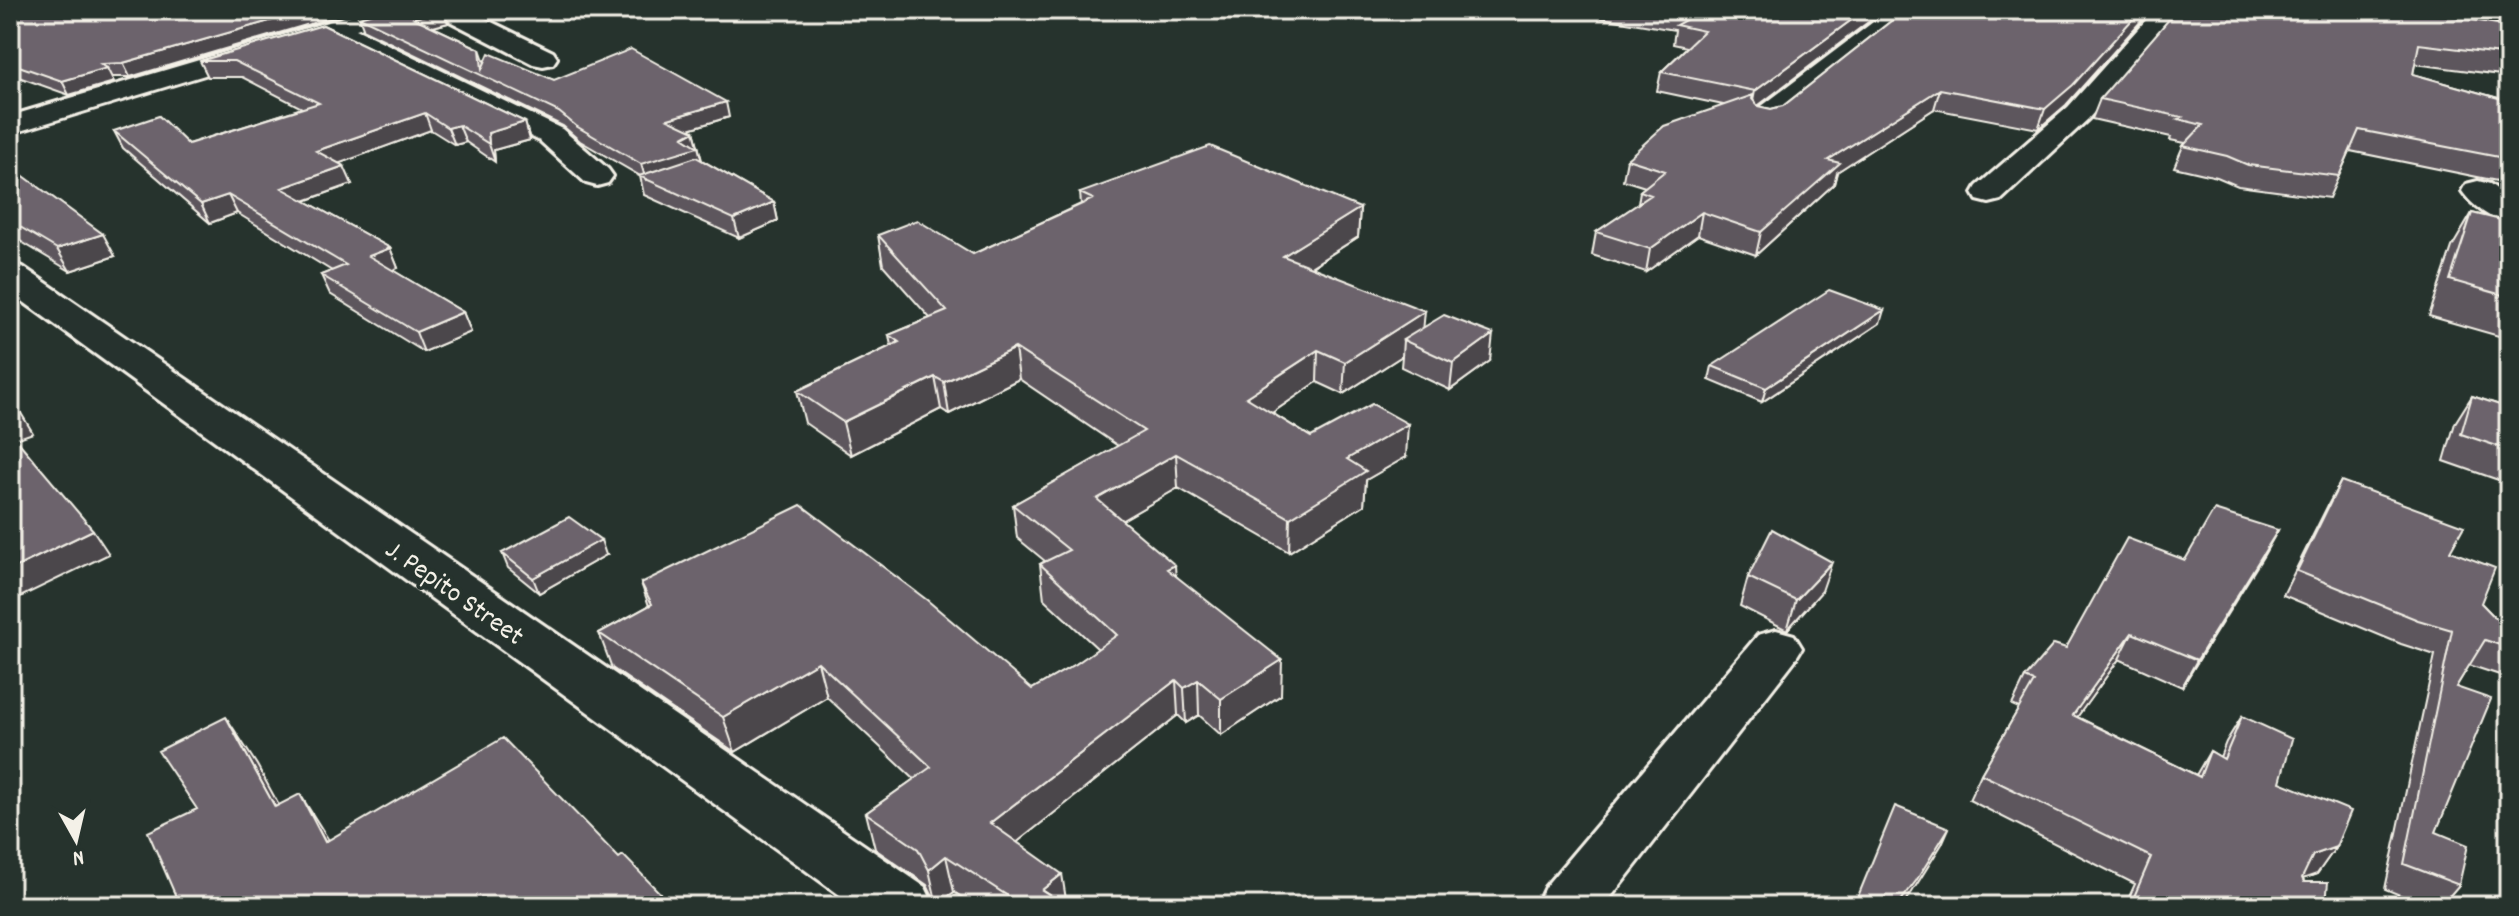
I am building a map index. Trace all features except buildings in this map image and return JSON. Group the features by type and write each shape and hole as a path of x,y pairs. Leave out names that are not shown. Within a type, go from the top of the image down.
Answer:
{"street":[{"path":"10,125 117,96 203,65 331,27 398,10"},
{"path":"447,10 543,58"},
{"path":"1765,118 1905,10"},
{"path":"1989,193 2078,113 2169,10"},
{"path":"331,27 551,135 597,176"},
{"path":"2478,191 2509,214"},
{"name":"J. Pepito Street","path":"10,275 903,906"},
{"path":"1567,906 1776,648"}]}
